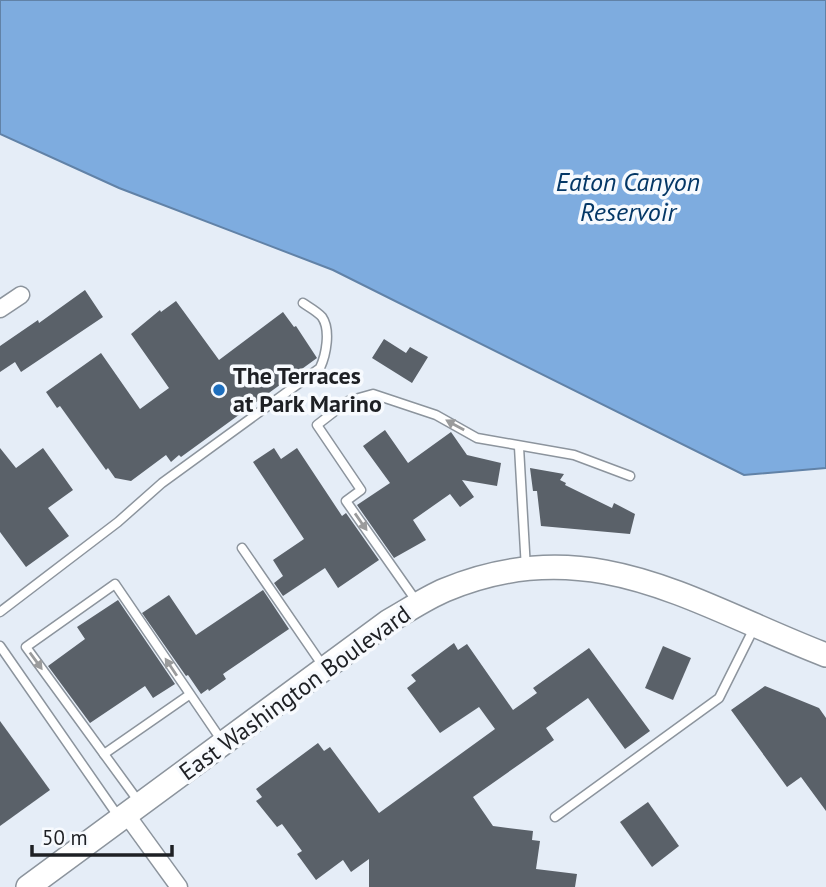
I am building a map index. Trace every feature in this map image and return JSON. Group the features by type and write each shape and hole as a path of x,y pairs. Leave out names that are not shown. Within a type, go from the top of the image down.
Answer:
{"main road":[{"name":"East Washington Boulevard","path":"28,887 389,621 444,590 496,573 544,566 600,569 667,588 826,655"}],"street":[{"path":"0,309 21,295"},
{"path":"129,812 179,887"}],"lane":[{"path":"0,612 118,522 162,483 320,368 325,358 326,329 322,317 303,303"},
{"path":"418,605 346,500 361,490 317,425 348,401 373,394 436,415 477,438 574,455 631,476"},
{"path":"519,447 526,569"},
{"path":"242,548 325,668"},
{"path":"129,812 104,754 26,647 115,584 223,743"},
{"path":"555,817 719,698 755,625"},
{"path":"0,646 129,812"},
{"path":"104,754 189,695"}],"water":[{"name":"Eaton Canyon Reservoir","path":"0,0 826,0 826,468 744,475 333,270 119,188 0,134"}],"building":[{"path":"85,290 103,317 21,372 15,362 0,372 0,346 38,320 39,323"},
{"name":"The Terraces at Park Marino","path":"176,301 219,360 283,312 294,327 296,326 317,358 181,457 179,455 171,462 166,455 131,481 115,478 108,468 106,470 60,406 57,408 46,392 101,353 140,409 169,388 131,334 160,310 161,312"},
{"path":"384,339 406,353 410,347 428,357 412,383 372,358"},
{"path":"385,430 408,463 451,432 467,455 501,463 497,486 462,480 474,497 460,507 450,494 413,520 426,540 394,558 357,505 390,483 363,446"},
{"path":"0,448 16,468 43,448 73,490 48,508 69,536 26,567 0,532"},
{"path":"274,448 281,459 297,448 342,516 346,513 379,560 338,588 325,568 283,596 274,583 283,576 273,560 304,539 253,462"},
{"path":"530,468 564,474 560,480 566,483 565,485 612,508 614,503 635,514 630,534 541,526 537,491 533,491"},
{"path":"263,590 289,629 223,674 226,679 201,694 142,613 169,595 196,635"},
{"path":"118,600 175,684 153,698 145,686 90,723 48,666 85,639 77,627"},
{"path":"454,643 458,650 467,644 513,710 537,693 533,688 589,648 650,731 625,749 588,698 546,728 554,740 473,797 493,826 533,831 532,840 540,841 536,869 577,874 575,887 369,887 369,859 351,872 343,860 316,880 297,854 302,851 282,824 277,827 256,801 262,797 256,789 318,743 324,751 330,747 379,813 495,729 479,707 440,733 407,688 416,681 411,675"},
{"path":"663,646 691,658 673,700 645,688"},
{"path":"765,686 819,708 826,718 826,811 801,777 787,787 731,710"},
{"path":"0,721 50,790 0,826"},
{"path":"648,802 679,846 652,867 620,822"}],"place":[{"name":"The Terraces at Park Marino","path":"219,390"}]}
